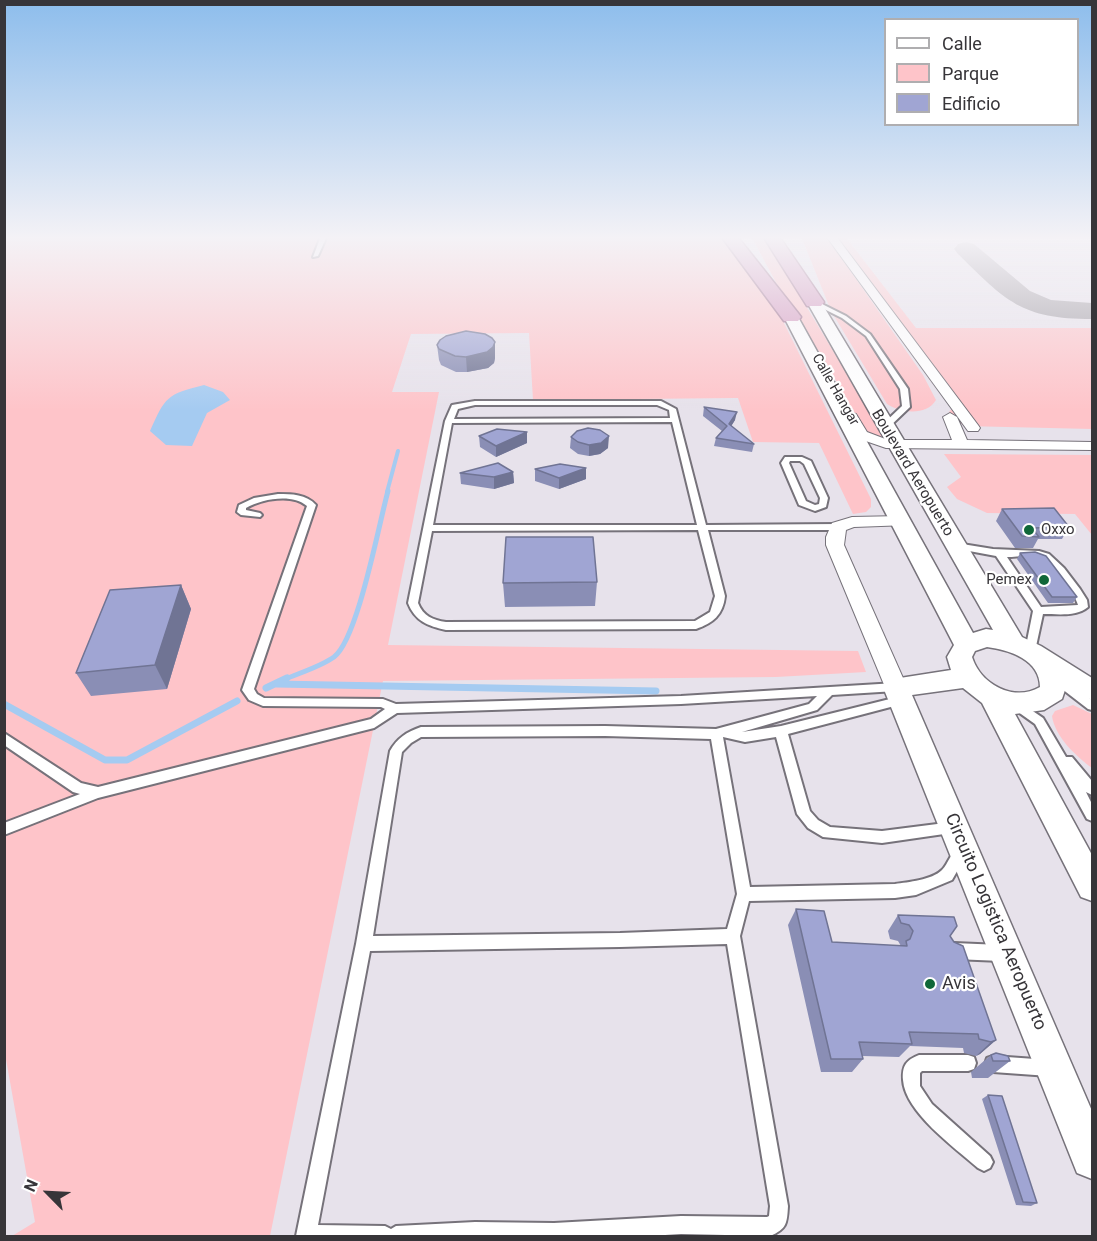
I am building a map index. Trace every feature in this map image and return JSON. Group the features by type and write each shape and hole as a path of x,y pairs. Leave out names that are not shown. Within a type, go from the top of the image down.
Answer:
{"highway":[{"path":"773,294 791,317"},
{"path":"778,294 791,317"},
{"path":"809,294 814,302"},
{"path":"811,294 814,302"}],"street":[{"path":"874,294 973,428"},
{"name":"Boulevard Aeropuerto","path":"814,302 884,427 956,545 1034,657"},
{"name":"Boulevard Aeropuerto","path":"791,317 966,644"},
{"name":"Calle Hangar","path":"808,346 816,354 862,435 872,441 896,445 1092,446"},
{"path":"936,378 941,404 950,417 962,446"},
{"path":"950,417 1012,446"},
{"path":"990,435 1092,436"},
{"path":"829,527 852,522 902,521"},
{"name":"Circuito Logistica Aeropuerto","path":"829,527 1092,1158"},
{"path":"1034,657 1055,682 1053,692 1046,699 1028,704 998,699 966,678 958,658 960,650 966,644 986,638 1034,657 1092,690"},
{"path":"899,693 966,678"},
{"path":"998,699 1092,886"}],"lane":[{"path":"814,302 844,317 868,335 904,388 906,407 884,427"},
{"path":"475,403 658,403 672,409 720,596 719,607 707,621 696,625 446,626 428,622 420,616 413,603 449,421 455,407 475,403"},
{"path":"449,421 675,420"},
{"path":"815,508 823,505 824,498 808,463 803,459 788,459 784,463 802,503 815,508 829,527"},
{"path":"257,515 241,512 242,507 256,500 296,496 307,499 312,505 248,690 253,697 263,702 383,703 395,709 827,693 899,693"},
{"path":"429,528 829,527"},
{"path":"956,545 1000,554 1044,554 1051,558 1083,601 1083,608 1038,611"},
{"path":"1000,554 1038,611 1034,657 1065,687 1092,706"},
{"path":"721,732 813,706 827,693"},
{"path":"385,1236 307,1235 364,944 396,751 406,738 421,732 605,731 721,732 745,737 781,731 899,693"},
{"path":"998,699 1032,714 1092,800"},
{"path":"4,829 98,793 374,723 395,709"},
{"path":"744,894 895,891 916,888 947,875 959,838 882,837 828,833 813,824 804,814 781,731"},
{"path":"396,1236 475,1232 554,1233 637,1227 716,1231 770,1227 778,1221 779,1206 733,936 744,894 721,732"},
{"path":"1046,732 1092,815"},
{"path":"4,738 78,788 98,793"},
{"path":"1058,749 1092,782"},
{"path":"1058,749 1092,790"},
{"path":"364,944 733,936"},
{"path":"947,951 1008,953"},
{"path":"984,1162 926,1110 912,1088 911,1069 919,1063 976,1063 1055,1068"}],"green space":[{"path":"4,294 763,294 782,319 871,499 871,507 866,512 853,514 819,443 753,442 738,398 533,400 529,333 411,334 392,392 439,392 388,645 858,651 866,672 776,677 383,681 270,1236 12,1236 35,1222 4,1048"},
{"path":"782,294 799,294 886,439 878,439 866,433 819,351 809,344"},
{"path":"824,294 866,294 923,375 936,400 932,405 920,411 906,411 887,404 831,311"},
{"path":"879,294 890,294 916,328 1092,328 1092,429 964,426 949,412 956,404 954,395"},
{"path":"944,454 1092,455 1092,535 1075,514 987,513 957,499 947,487 961,477"},
{"path":"1073,705 1092,714 1092,768 1067,745 1054,724 1052,716 1055,711"}],"water":[{"path":"204,385 223,392 230,400 207,413 192,446 166,445 150,431 164,404 182,391"}],"building":[{"path":"466,331 485,334 492,338 495,342 493,347 487,352 466,357 455,356 439,349 437,345 446,336"},
{"path":"704,407 737,412 729,424 754,444 716,438 727,426"},
{"path":"588,428 600,430 609,436 601,443 589,445 571,437 577,431"},
{"path":"497,429 527,432 496,446 479,436"},
{"path":"498,463 513,472 494,477 460,473"},
{"path":"560,464 586,468 559,478 535,469"},
{"path":"1054,508 1069,527 1032,528 1039,537 1022,536 1002,509"},
{"path":"506,537 593,537 597,582 503,583"},
{"path":"1035,552 1046,556 1077,597 1052,597 1020,553"},
{"path":"181,585 155,665 76,673 110,590"},
{"path":"796,909 824,911 832,942 907,946 906,941 910,939 913,931 909,925 901,923 898,915 954,917 957,926 950,936 954,942 963,946 996,1040 991,1042 979,1039 978,1034 909,1032 912,1044 859,1042 863,1059 831,1059"},
{"path":"996,1053 1008,1056 1010,1061 993,1061 991,1055"},
{"path":"988,1095 1002,1096 1037,1203 1023,1202"}],"waterway":[{"path":"387,492 398,451"},
{"path":"283,680 328,661 343,646 359,605 388,491"},
{"path":"266,688 287,678"},
{"path":"276,684 656,691"},
{"path":"4,704 105,760 127,760 237,701"}],"taxiway":[{"path":"1017,294 1049,308 1092,311"}],"place":[{"name":"Oxxo","path":"1029,530"},
{"name":"Pemex","path":"1044,580"},
{"name":"Avis","path":"930,984"}]}
